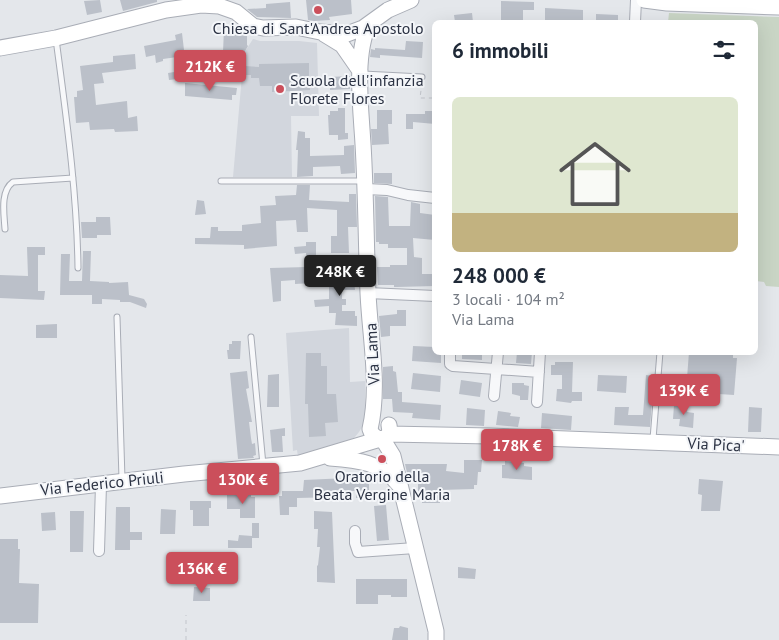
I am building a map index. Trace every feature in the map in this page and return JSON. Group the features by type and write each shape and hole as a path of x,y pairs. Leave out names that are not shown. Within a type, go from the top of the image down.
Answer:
{"street":[{"path":"0,48 56,38 172,4 219,6 236,12 253,26 263,28 296,27 352,42 369,24 388,10 411,0"},
{"path":"635,20 636,0"},
{"path":"644,0 667,3 779,7"},
{"name":"Via Lama","path":"352,42 360,72 374,398 382,431"},
{"path":"366,185 408,195 432,198"},
{"path":"368,293 432,296"},
{"path":"450,355 450,364 453,366 539,372"},
{"path":"494,396 498,355"},
{"path":"537,402 540,355"},
{"path":"382,431 385,443 393,456 436,640"},
{"name":"Via Federico Priuli","path":"0,496 184,474 300,463 352,448 382,431"},
{"name":"Via Pica'","path":"382,431 414,434 653,441 779,447"},
{"path":"316,459 330,458 368,463 386,471 401,488"},
{"path":"98,551 101,485"},
{"path":"355,531 355,543 358,552 415,548"}],"lane":[{"path":"56,38 69,133 78,227 78,268"},
{"path":"360,72 422,77"},
{"path":"5,229 3,192 7,185 13,182 73,178"},
{"path":"221,181 366,185"},
{"path":"118,317 122,482"},
{"path":"251,337 263,468"},
{"path":"653,441 660,355"}],"path":[{"path":"422,77 420,98 432,98"},
{"path":"186,615 186,640"}],"shaded area":[{"name":"Scuola dell'infanzia Florete Flores","path":"253,39 260,41 317,43 319,116 291,116 292,177 233,177 244,53"},
{"path":"349,328 350,382 365,381 365,422 354,438 298,457 297,450 293,451 286,333"}],"green space":[{"path":"669,13 779,17 779,287 766,286 764,282 758,281 758,20 668,20"}],"building":[{"path":"100,0 102,12 87,15 84,1"},
{"path":"120,0 157,0 157,2 123,11"},
{"path":"306,0 351,0 352,14 329,17 330,20 308,20"},
{"path":"501,1 534,2 534,10 523,10 523,20 501,20"},
{"path":"290,2 291,18 257,17 247,9 266,8 266,4"},
{"path":"545,8 583,10 583,20 545,20"},
{"path":"472,13 473,20 455,20 454,15"},
{"path":"596,14 618,15 618,20 596,20"},
{"path":"224,29 243,30 247,34 248,46 244,53 244,61 228,61 229,52 223,52"},
{"path":"182,33 184,50 198,54 163,59 163,61 156,63 155,55 146,57 144,46 176,40 175,35"},
{"path":"406,41 423,42 422,58 380,55 380,58 370,57 371,49 375,50 375,48 405,50"},
{"path":"135,54 136,69 102,73 104,83 94,84 96,105 127,101 128,118 137,116 138,131 90,130 89,122 76,123 74,97 77,97 77,91 83,90 80,66 113,62 113,56"},
{"path":"309,63 309,78 350,76 350,89 330,90 330,84 310,85 310,90 272,92 272,86 260,86 259,78 251,78 251,75 244,75 245,66 259,67 259,64"},
{"path":"187,70 186,78 169,80 168,73"},
{"path":"185,83 237,88 236,95 232,95 232,100 185,96"},
{"path":"338,108 345,108 345,133 348,133 348,139 338,140 338,135 329,135 328,115 330,115 330,111 338,111"},
{"path":"377,110 392,110 392,124 388,124 389,144 372,145 371,129 377,129"},
{"path":"425,111 432,111 432,124 413,122 413,129 406,129 406,114 425,114"},
{"path":"298,131 305,132 305,138 310,138 310,156 344,155 344,146 354,145 355,173 341,174 340,166 313,167 313,176 297,177 298,150 296,150"},
{"path":"374,173 392,173 392,184 374,183"},
{"path":"297,185 310,185 309,200 349,202 349,194 356,194 357,227 348,227 349,253 331,253 331,236 337,236 337,210 307,208 308,232 297,232 296,220 276,221 277,246 244,249 244,245 195,244 195,238 210,238 211,227 218,227 218,231 242,231 242,225 261,223 260,206 276,205 275,196 296,195"},
{"path":"375,196 388,197 389,226 410,226 411,202 420,204 420,213 432,215 432,240 413,238 414,257 422,258 422,274 432,274 432,286 394,287 394,285 378,285 377,267 407,265 407,248 388,248 388,244 376,242"},
{"path":"197,200 204,201 206,214 195,215"},
{"path":"96,217 110,217 111,235 97,235 97,238 82,238 81,222 96,222"},
{"path":"306,242 316,242 316,267 319,267 319,280 312,280 312,283 295,284 295,280 281,281 281,301 273,302 270,268 307,267 306,253 295,254 294,247 306,246"},
{"path":"27,247 45,247 45,255 38,255 38,291 45,291 44,300 0,298 0,275 28,276"},
{"path":"83,251 91,251 90,281 128,282 129,295 144,299 147,304 146,308 130,302 120,302 120,300 102,299 102,304 92,304 92,295 60,295 61,254 70,254 69,281 82,281"},
{"path":"333,268 353,268 355,290 342,290 342,299 346,299 346,305 342,305 342,311 355,311 357,326 335,325 336,313 329,313 329,306 315,307 314,300 329,299 329,284 333,284"},
{"path":"397,310 406,310 406,326 390,326 390,336 381,337 379,316 397,314"},
{"path":"57,324 57,338 36,338 36,325"},
{"path":"232,341 241,341 240,359 228,359 227,350 229,350 229,344 232,344"},
{"path":"413,346 432,347 432,355 441,355 441,363 412,361"},
{"path":"306,353 321,353 321,366 327,366 327,394 336,394 338,422 325,423 326,436 309,437 308,404 305,404"},
{"path":"462,355 482,355 482,360 462,359"},
{"path":"517,355 532,355 531,364 516,363"},
{"path":"689,355 733,355 733,358 737,358 734,395 703,393 703,398 691,397 692,388 674,387 674,377 687,378"},
{"path":"555,362 573,362 572,392 582,392 582,401 572,401 571,403 556,401 557,389 562,389 562,375 551,375 551,365 555,365"},
{"path":"393,366 393,371 396,372 398,392 402,392 402,402 441,405 440,420 412,418 413,413 393,412 392,399 383,399 383,367"},
{"path":"247,371 249,388 246,389 252,422 249,422 252,444 255,443 256,455 253,456 254,458 238,459 230,373"},
{"path":"413,373 441,376 440,392 411,389"},
{"path":"279,374 279,407 267,407 268,375"},
{"path":"598,375 627,376 626,393 597,391"},
{"path":"646,375 654,376 650,427 614,425 615,407 629,407 628,415 643,415"},
{"path":"461,380 482,383 480,397 459,394"},
{"path":"512,383 524,383 524,385 529,386 528,400 520,400 520,396 512,394"},
{"path":"674,405 688,406 687,412 694,413 693,428 679,426 680,419 673,419"},
{"path":"749,407 762,408 761,432 748,432"},
{"path":"467,408 485,410 484,426 466,425"},
{"path":"498,411 511,413 510,416 520,417 518,427 496,425"},
{"path":"542,413 572,416 571,430 541,428"},
{"path":"285,428 285,436 282,436 283,452 272,452 270,430"},
{"path":"464,460 482,460 481,472 478,472 477,485 474,485 474,489 440,490 440,503 422,503 422,496 418,495 418,477 408,477 405,464 447,464 446,471 464,473"},
{"path":"505,461 524,463 524,466 532,467 532,480 502,478 502,465 505,465"},
{"path":"369,477 371,498 356,498 356,491 339,491 339,497 297,498 297,507 289,507 289,515 280,515 279,496 282,496 282,491 303,491 304,480"},
{"path":"699,479 723,481 720,511 701,511 702,495 698,494"},
{"path":"227,495 251,495 251,497 255,497 255,518 240,518 240,509 227,509"},
{"path":"190,501 211,501 209,526 193,526 193,510 190,510"},
{"path":"386,505 389,540 377,541 374,506"},
{"path":"116,507 130,507 130,532 142,532 142,540 130,540 130,550 115,550"},
{"path":"161,509 176,510 175,534 160,534"},
{"path":"70,511 84,511 83,552 70,552"},
{"path":"314,511 332,512 335,583 317,582 320,547 317,547 318,529 314,529"},
{"path":"55,512 56,530 42,531 41,513"},
{"path":"252,523 259,523 259,538 252,538 252,548 228,548 228,540 238,541 239,535 252,536"},
{"path":"0,539 18,539 18,549 20,549 19,583 39,584 38,623 0,623"},
{"path":"458,567 476,569 475,579 458,578"},
{"path":"356,579 407,579 407,597 378,595 378,604 356,604"},
{"path":"194,587 210,588 210,601 193,601"},
{"path":"400,626 408,628 408,640 392,640 394,628 399,628"}],"place":[{"name":"Chiesa di Sant'Andrea Apostolo","path":"318,10"},
{"name":"Scuola dell'infanzia Florete Flores","path":"280,89"},
{"name":"Oratorio della Beata Vergine Maria","path":"382,459"}]}
